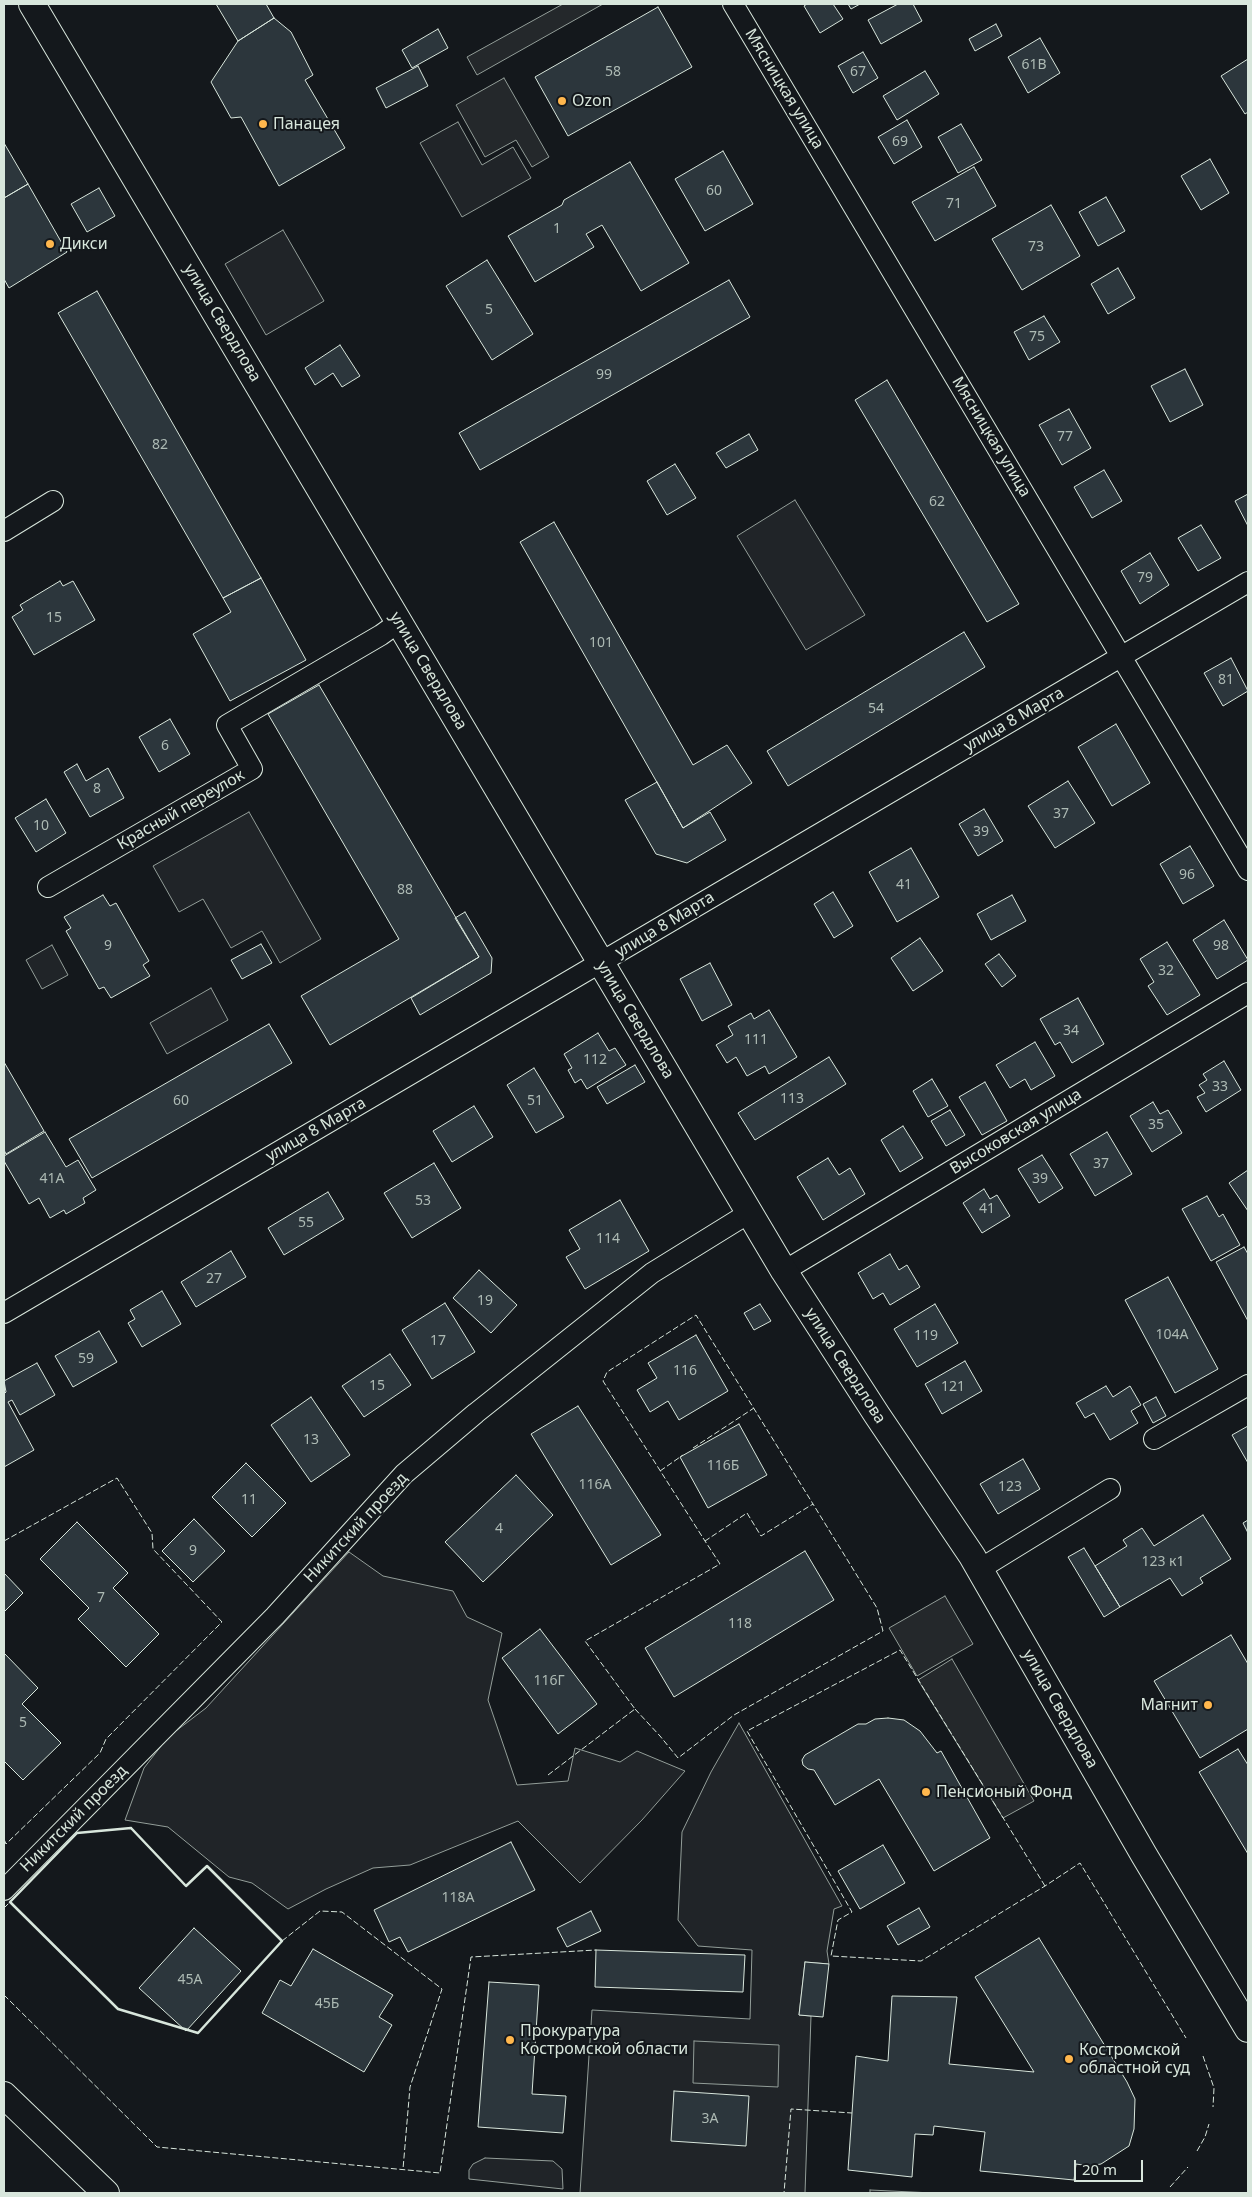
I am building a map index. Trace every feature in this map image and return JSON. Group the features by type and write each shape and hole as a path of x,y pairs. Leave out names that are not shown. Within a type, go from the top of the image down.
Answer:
{"street":[{"name":"улица Свердлова","path":"32,4 784,1271 980,1569 1144,1856 1248,2029"},
{"name":"Мясницкая улица","path":"733,4 1248,870"},
{"path":"4,531 53,501"},
{"name":"улица 8 Марта","path":"4,1313 1248,582"},
{"name":"Красный переулок","path":"48,887 252,769 227,726 381,635 399,622"},
{"name":"Высоковская улица","path":"784,1271 1248,994"},
{"name":"Никитский проезд","path":"4,1890 275,1616 404,1474 476,1413 652,1273 749,1212"},
{"path":"1154,1439 1248,1385"},
{"path":"980,1569 1110,1488"},
{"path":"4,2094 107,2193"}],"shaded area":[{"path":"563,4 603,4 477,75 467,57"},
{"path":"504,78 549,157 532,167 516,140 485,157 456,105"},
{"path":"458,122 482,165 513,147 531,178 462,217 420,143"},
{"path":"283,230 324,301 266,335 225,264"},
{"path":"795,500 865,615 806,650 737,536"},
{"path":"249,812 321,939 280,963 262,931 231,948 203,899 179,912 153,866"},
{"path":"52,945 68,975 42,989 26,960"},
{"path":"211,988 228,1020 167,1054 150,1023"},
{"path":"349,1552 383,1576 453,1591 467,1617 502,1633 488,1700 517,1785 568,1781 575,1748 620,1762 637,1751 685,1771 642,1820 580,1883 518,1821 410,1865 373,1868 326,1889 288,1909 252,1883 229,1877 168,1827 125,1820 144,1768 168,1737 206,1708"},
{"path":"945,1596 973,1644 917,1676 889,1628"},
{"path":"952,1659 1034,1801 1003,1818 918,1680"},
{"path":"739,1723 842,1906 834,1909 827,1951 829,1964 805,1962 799,2015 811,2016 805,2193 580,2193 592,2010 750,2019 752,1950 698,1946 678,1920 682,1832 711,1772"},
{"path":"694,2041 779,2045 778,2087 693,2083"},
{"path":"485,2158 553,2161 562,2169 563,2189 469,2179 469,2170 473,2164"},
{"path":"870,2190 933,2193 870,2193"}],"building":[{"path":"216,4 266,4 274,18 238,41"},
{"path":"807,4 833,4 843,19 820,33 804,6"},
{"path":"848,4 860,4 851,9"},
{"path":"898,4 913,4 922,21 881,44 868,20"},
{"path":"658,7 692,67 568,136 535,77"},
{"path":"274,18 291,32 313,75 305,80 345,148 279,186 241,117 231,118 211,82 238,41"},
{"path":"996,24 1002,36 975,51 969,39"},
{"path":"438,29 448,48 412,68 402,50"},
{"path":"1040,38 1060,73 1028,93 1008,57"},
{"path":"863,52 878,78 853,93 838,66"},
{"path":"1248,59 1248,112 1245,114 1221,76"},
{"path":"418,66 428,86 386,108 376,88"},
{"path":"925,71 939,94 897,120 883,96"},
{"path":"907,120 922,147 894,164 878,137"},
{"path":"961,124 982,160 958,173 938,137"},
{"path":"4,143 28,184 4,198"},
{"path":"723,151 753,204 705,231 675,179"},
{"path":"1210,159 1229,193 1201,210 1181,176"},
{"path":"630,162 689,263 641,291 602,225 586,234 594,247 535,282 508,236 562,205 564,200"},
{"path":"974,167 996,206 935,241 912,202"},
{"path":"28,184 67,252 9,288 4,279 4,198"},
{"path":"99,188 115,216 87,232 71,204"},
{"path":"1106,197 1125,231 1098,246 1079,212"},
{"path":"1051,205 1080,256 1022,290 992,239"},
{"path":"487,260 533,334 492,360 446,286"},
{"path":"1118,268 1135,298 1108,314 1091,284"},
{"path":"729,280 750,317 480,470 459,433"},
{"path":"97,291 261,578 223,598 58,313"},
{"path":"1044,316 1060,342 1029,360 1014,332"},
{"path":"340,345 360,376 342,387 333,373 315,385 305,368"},
{"path":"1185,369 1203,405 1170,422 1151,386"},
{"path":"887,380 1019,604 987,622 855,400"},
{"path":"1069,409 1091,448 1062,465 1039,425"},
{"path":"749,434 758,450 726,468 716,453"},
{"path":"675,464 696,498 667,515 647,481"},
{"path":"1104,470 1122,501 1092,518 1074,487"},
{"path":"1248,494 1248,526 1235,501"},
{"path":"554,522 693,765 727,745 752,783 683,828 520,542"},
{"path":"1201,525 1221,558 1198,571 1178,538"},
{"path":"1150,553 1169,585 1140,604 1121,571"},
{"path":"261,578 306,660 230,701 193,634 231,612 223,598"},
{"path":"60,581 63,586 73,581 95,620 34,655 12,617 23,610 20,605"},
{"path":"964,632 985,667 788,786 767,751"},
{"path":"1231,658 1248,691 1223,706 1204,673"},
{"path":"319,685 479,957 330,1045 301,996 399,939 268,714"},
{"path":"170,719 190,754 159,772 139,737"},
{"path":"1116,724 1150,783 1112,806 1078,747"},
{"path":"77,764 86,781 108,768 124,798 90,817 64,772"},
{"path":"1068,781 1095,823 1055,848 1028,806"},
{"path":"657,782 683,828 710,812 726,840 687,863 656,854 625,800"},
{"path":"46,799 66,833 36,852 15,818"},
{"path":"984,809 1003,841 978,856 959,824"},
{"path":"1190,846 1214,886 1183,904 1160,864"},
{"path":"911,848 939,897 897,922 869,872"},
{"path":"833,892 853,926 834,938 814,904"},
{"path":"103,895 110,906 116,903 149,961 143,965 150,976 111,998 104,987 99,989 66,931 71,928 64,917"},
{"path":"1012,895 1026,921 991,940 977,914"},
{"path":"465,912 492,958 491,973 420,1015 411,998 479,957 455,918"},
{"path":"1224,920 1248,960 1217,979 1193,940"},
{"path":"920,938 943,971 913,991 891,958"},
{"path":"1167,942 1200,995 1167,1015 1148,986 1154,982 1140,959"},
{"path":"261,944 272,963 242,979 231,960"},
{"path":"999,954 1016,976 1002,987 985,964"},
{"path":"710,963 732,1005 702,1021 680,979"},
{"path":"1078,998 1104,1044 1072,1063 1060,1042 1055,1045 1040,1019"},
{"path":"769,1010 797,1057 769,1074 765,1066 747,1076 736,1057 727,1063 716,1045 733,1035 728,1026 751,1013 754,1019"},
{"path":"269,1024 292,1063 92,1178 69,1139"},
{"path":"598,1033 609,1051 615,1048 626,1065 587,1089 581,1079 575,1083 568,1070 572,1068 564,1054"},
{"path":"1035,1042 1055,1076 1031,1090 1025,1079 1010,1088 996,1065"},
{"path":"829,1057 846,1084 755,1140 738,1113"},
{"path":"1224,1061 1241,1090 1206,1112 1197,1097 1205,1093 1199,1085 1207,1080 1203,1074"},
{"path":"4,1062 44,1131 6,1154 4,1150"},
{"path":"635,1065 645,1082 607,1104 597,1087"},
{"path":"534,1068 564,1117 536,1133 507,1085"},
{"path":"932,1079 948,1106 928,1117 913,1091"},
{"path":"985,1082 1007,1121 982,1135 959,1097"},
{"path":"1153,1102 1160,1114 1168,1110 1182,1133 1152,1152 1130,1116"},
{"path":"474,1106 493,1137 452,1162 433,1131"},
{"path":"950,1110 965,1135 946,1146 931,1121"},
{"path":"903,1126 923,1158 900,1172 881,1140"},
{"path":"45,1132 66,1167 78,1160 96,1190 83,1198 85,1203 66,1214 64,1210 50,1218 39,1198 29,1204 4,1161 4,1156"},
{"path":"1107,1132 1132,1174 1095,1196 1070,1154"},
{"path":"1042,1155 1063,1188 1039,1203 1018,1169"},
{"path":"828,1158 839,1175 850,1168 865,1194 823,1220 797,1177"},
{"path":"434,1163 461,1208 412,1238 384,1193"},
{"path":"1248,1170 1248,1211 1229,1183"},
{"path":"984,1189 990,1199 997,1195 1010,1216 982,1233 963,1203"},
{"path":"328,1192 344,1219 284,1255 268,1228"},
{"path":"1207,1196 1219,1217 1223,1214 1240,1245 1211,1261 1182,1209"},
{"path":"620,1200 649,1251 585,1289 566,1257 580,1249 569,1230"},
{"path":"1244,1247 1248,1254 1248,1321 1216,1262"},
{"path":"231,1251 246,1277 196,1307 181,1282"},
{"path":"890,1254 899,1270 907,1265 920,1287 890,1305 883,1293 873,1299 858,1273"},
{"path":"479,1270 517,1305 491,1333 453,1298"},
{"path":"1168,1277 1218,1369 1175,1393 1125,1300"},
{"path":"162,1291 181,1324 142,1347 128,1323 135,1319 130,1310"},
{"path":"445,1303 475,1352 432,1379 402,1330"},
{"path":"760,1304 771,1321 754,1330 744,1313"},
{"path":"935,1304 958,1343 917,1367 894,1329"},
{"path":"99,1331 117,1362 73,1387 55,1356"},
{"path":"696,1335 728,1391 679,1420 668,1401 650,1412 637,1390 657,1378 648,1363"},
{"path":"390,1354 411,1385 364,1417 342,1386"},
{"path":"965,1361 982,1391 942,1414 925,1384"},
{"path":"37,1363 55,1395 20,1415 12,1400 8,1402 34,1450 4,1467 4,1394 6,1392 4,1381"},
{"path":"1106,1386 1113,1397 1130,1386 1141,1405 1131,1411 1138,1423 1110,1440 1094,1413 1085,1418 1076,1403"},
{"path":"311,1397 350,1455 311,1482 271,1425"},
{"path":"1156,1397 1166,1416 1153,1423 1143,1404"},
{"path":"578,1406 661,1535 611,1565 531,1434"},
{"path":"739,1424 767,1475 708,1508 680,1457"},
{"path":"1248,1426 1248,1463 1232,1435"},
{"path":"1023,1459 1040,1489 998,1514 980,1484"},
{"path":"246,1463 286,1503 252,1537 212,1497"},
{"path":"516,1475 553,1515 483,1582 445,1542"},
{"path":"1203,1515 1231,1559 1200,1578 1203,1583 1182,1596 1170,1578 1120,1607 1095,1566 1127,1546 1123,1540 1142,1528 1154,1546"},
{"path":"194,1519 225,1551 193,1582 162,1551"},
{"path":"1248,1520 1248,1533 1243,1523"},
{"path":"77,1522 128,1573 113,1588 159,1634 126,1667 78,1619 89,1608 40,1559"},
{"path":"1084,1548 1120,1607 1104,1617 1068,1557"},
{"path":"805,1551 834,1600 674,1697 645,1648"},
{"path":"4,1573 23,1593 4,1612"},
{"path":"540,1629 597,1704 558,1734 502,1658"},
{"name":"Магнит","path":"1231,1635 1248,1664 1248,1729 1200,1758 1154,1681"},
{"path":"4,1653 38,1688 22,1704 61,1743 23,1780 4,1761"},
{"name":"Пенсионый Фонд","path":"875,1719 904,1720 920,1731 937,1753 941,1751 990,1838 934,1871 879,1779 835,1805 814,1770 808,1769 803,1765 802,1760 805,1755 858,1724 866,1724"},
{"path":"1238,1749 1248,1765 1248,1854 1199,1772"},
{"path":"511,1842 535,1890 408,1952 400,1937 389,1942 374,1910"},
{"path":"883,1845 905,1883 860,1909 838,1871"},
{"path":"919,1908 930,1927 898,1945 887,1926"},
{"path":"591,1911 601,1931 567,1947 557,1928"},
{"path":"194,1928 241,1971 186,2031 139,1988"},
{"name":"Костромской областной суд","path":"1039,1938 1127,2082 1135,2099 1134,2129 1129,2146 1101,2164 1089,2166 1076,2164 1074,2180 980,2171 985,2132 934,2126 933,2135 915,2134 912,2177 848,2170 856,2056 888,2061 892,1996 957,1997 949,2064 1034,2072 975,1977"},
{"path":"313,1949 393,1995 379,2017 392,2025 364,2072 262,2013 280,1980 291,1986"},
{"path":"596,1950 745,1955 743,1992 595,1987"},
{"path":"805,1962 829,1964 823,2017 799,2015"},
{"name":"Прокуратура Костромской области","path":"489,1982 539,1985 532,2094 566,2096 563,2133 478,2127"},
{"path":"674,2091 749,2096 746,2146 671,2141"}],"fence":[{"path":"548,1775 635,1709 585,1641 720,1564 705,1541 603,1381 607,1372 696,1315 813,1504 761,1536 747,1513 705,1541"},
{"path":"693,1448 754,1408"},
{"path":"660,1471 683,1455"},
{"path":"4,1541 117,1478 152,1533 153,1549 222,1622 106,1739 100,1753 6,1844 4,1839"},
{"path":"635,1709 678,1758 734,1715 883,1631 877,1608 813,1504"},
{"path":"1045,1886 900,1650 747,1731 852,1912 838,1920 831,1956 921,1961 1045,1886 1080,1863 1186,2038"},
{"path":"4,1908 10,1902"},
{"path":"282,1941 320,1911 342,1912 442,1989 410,2087 403,2169"},
{"path":"4,1995 157,2147 440,2173 471,1957 596,1950"},
{"path":"1203,2056 1214,2088 1213,2107"},
{"path":"788,2193 784,2193 791,2109 852,2113"},
{"path":"1197,2151 1205,2137 1209,2124"},
{"path":"1170,2187 1188,2167"}],"wall":[{"path":"131,1828 186,1886 207,1866 282,1941 198,2033 118,2009 10,1902 77,1833 131,1828"}],"place":[{"name":"Ozon","path":"562,101"},
{"name":"Панацея","path":"263,124"},
{"name":"Дикси","path":"50,244"},
{"name":"Магнит","path":"1208,1705"},
{"name":"Пенсионый Фонд","path":"926,1792"},
{"name":"Прокуратура Костромской области","path":"510,2040"},
{"name":"Костромской областной суд","path":"1069,2059"}]}
